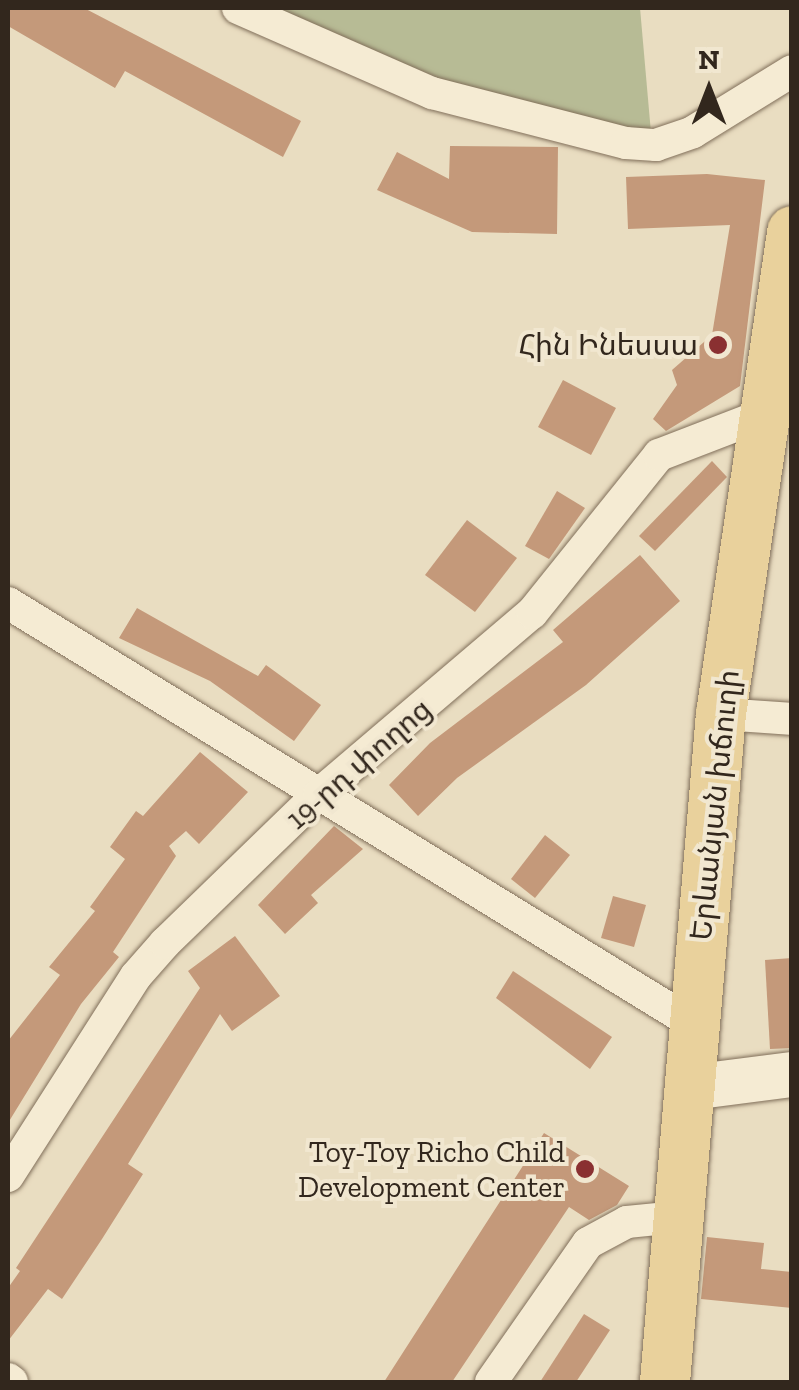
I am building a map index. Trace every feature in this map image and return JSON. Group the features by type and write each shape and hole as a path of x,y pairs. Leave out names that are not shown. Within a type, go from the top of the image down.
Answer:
{"main road":[{"name":"Երևանյան խճուղի","path":"665,1382 721,714 792,231"},
{"path":"690,1087 792,1074"}],"street":[{"path":"238,8 432,92 626,143 656,145 694,132 792,71"},
{"name":"19-րդ փողոց","path":"8,1176 136,976 318,794 532,612 659,455 764,414"},
{"path":"8,603 694,1024"},
{"path":"721,714 792,719"},
{"path":"491,1382 588,1243 626,1222 676,1217"}],"green space":[{"path":"264,8 640,8 651,133 421,79"}],"building":[{"path":"8,8 84,8 301,121 283,157 125,71 115,88 8,26"},
{"path":"450,146 558,147 557,234 472,232 377,190 397,152 449,179"},
{"path":"707,174 765,180 740,386 666,431 653,419 677,385 672,370 712,335 730,225 628,229 626,177"},
{"path":"563,380 616,408 591,455 538,427"},
{"path":"712,461 727,477 655,551 639,536"},
{"path":"557,491 585,508 549,559 525,546"},
{"path":"467,520 517,558 475,612 425,575"},
{"path":"640,555 680,601 586,685 457,778 418,816 389,785 430,743 563,642 553,630"},
{"path":"137,608 258,676 266,665 321,705 294,741 210,681 119,638"},
{"path":"200,752 248,792 199,844 186,831 169,846 176,856 113,952 119,957 81,1004 8,1123 8,1041 60,975 49,967 95,911 90,907 125,859 110,847 136,811 143,816"},
{"path":"334,826 363,849 311,895 318,903 285,934 258,905"},
{"path":"545,835 570,855 535,898 511,879"},
{"path":"613,896 646,905 634,947 601,938"},
{"path":"235,936 280,996 232,1031 220,1014 128,1164 143,1174 102,1239 62,1299 48,1289 8,1341 8,1288 20,1271 16,1268 200,988 188,971"},
{"path":"792,958 792,1048 770,1049 765,960"},
{"path":"513,971 612,1037 590,1069 496,998"},
{"path":"544,1133 629,1186 617,1205 589,1220 569,1207 452,1382 384,1382"},
{"path":"707,1237 764,1243 761,1269 792,1272 792,1308 701,1299"},
{"path":"584,1314 610,1330 576,1382 540,1382"}],"place":[{"name":"Հին Ինեսսա","path":"718,345"},
{"name":"Toy-Toy Richo Child Development Center","path":"585,1169"}]}
